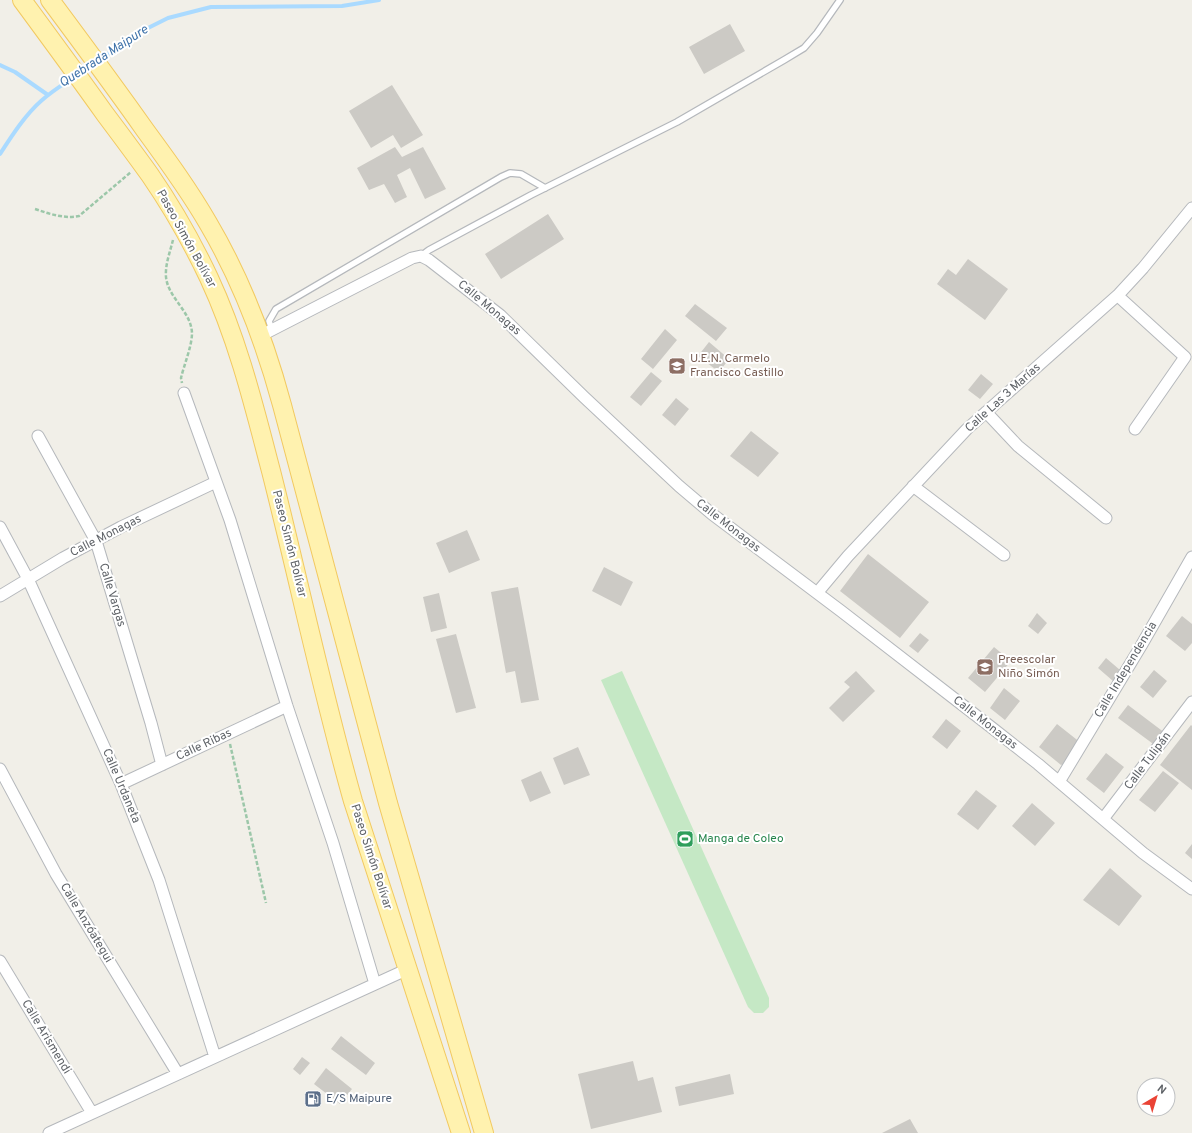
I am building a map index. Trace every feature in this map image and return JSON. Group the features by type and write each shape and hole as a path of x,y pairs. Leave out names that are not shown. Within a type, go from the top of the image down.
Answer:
{"main road":[{"name":"Paseo Simón Bolívar","path":"22,0 141,163 178,219 209,278 226,318 239,353 256,411 290,543 338,749 353,801 461,1133"},
{"name":"Paseo Simón Bolívar","path":"50,0 175,171 208,223 234,275 266,333 273,372 388,803 484,1133"}],"street":[{"name":"Calle Las 3 Marías","path":"817,593 848,556 967,429 1118,296 1144,268 1192,208"},
{"path":"266,333 412,258 421,256"},
{"name":"Calle Monagas","path":"421,256 429,260 500,315 684,491 718,519 961,703 1059,782 1143,853 1192,889"},
{"path":"1118,296 1185,357 1136,429"},
{"path":"184,393 230,520 375,984"},
{"path":"986,412 1018,446 1106,518"},
{"name":"Calle Vargas","path":"38,436 96,541 151,723 162,765"},
{"name":"Calle Monagas","path":"0,596 62,558 216,482"},
{"path":"913,486 1004,555"},
{"name":"Calle Urdaneta","path":"0,526 28,579 122,784 159,880 215,1057"},
{"name":"Calle Independencia","path":"1059,782 1141,646 1192,557"},
{"name":"Calle Tulipán","path":"1103,819 1192,702"},
{"name":"Calle Ribas","path":"122,784 287,706"},
{"name":"Calle Anzóategui","path":"0,769 56,874 178,1074"},
{"name":"Calle Arismendi","path":"0,961 92,1113"},
{"path":"49,1133 408,968"}],"lane":[{"path":"421,256 428,250 545,188 677,122 804,48 817,33 840,0"},
{"path":"266,333 269,321 276,308 502,177 510,173 521,174 545,188"}],"path":[{"path":"35,209 59,217 71,218 79,216 141,163"},
{"path":"178,219 167,264 166,276 172,294 187,316 192,333 181,378 184,393"},
{"path":"228,734 266,903"}],"green space":[{"name":"Manga de Coleo","path":"622,671 769,998 769,1007 763,1013 754,1013 748,1007 601,680"}],"building":[{"path":"730,24 745,51 704,74 689,47"},
{"path":"392,85 423,135 401,148 393,135 371,148 349,111"},
{"path":"395,147 402,157 423,147 446,189 425,199 410,168 397,175 407,197 395,203 384,184 369,190 357,168"},
{"path":"548,214 564,239 501,279 485,254"},
{"path":"968,259 1008,289 985,320 937,284 948,269 956,275"},
{"path":"695,304 727,328 716,341 685,316"},
{"path":"665,329 677,340 653,369 641,359"},
{"path":"709,342 729,359 719,372 698,356"},
{"path":"651,372 662,381 641,406 630,397"},
{"path":"981,374 993,384 980,399 968,390"},
{"path":"676,398 689,409 675,426 662,415"},
{"path":"751,431 779,453 758,477 730,456"},
{"path":"467,530 480,560 449,573 436,543"},
{"path":"868,554 929,602 900,638 840,591"},
{"path":"604,567 633,582 621,606 592,591"},
{"path":"518,587 539,700 521,703 515,671 506,673 491,592"},
{"path":"439,593 447,628 431,632 423,597"},
{"path":"1037,613 1047,623 1038,634 1028,626"},
{"path":"1182,616 1192,624 1192,643 1185,651 1166,636"},
{"path":"920,633 929,640 918,653 909,646"},
{"path":"456,634 476,708 456,713 436,639"},
{"path":"994,647 1011,661 985,692 968,678"},
{"path":"1106,658 1120,670 1113,681 1098,668"},
{"path":"1154,670 1167,681 1153,698 1140,687"},
{"path":"856,671 875,691 843,722 829,708 850,687 844,682"},
{"path":"1004,688 1020,701 1005,720 990,708"},
{"path":"1128,705 1165,733 1156,746 1118,718"},
{"path":"946,719 961,731 947,749 932,737"},
{"path":"1057,724 1081,743 1070,761 1061,765 1039,747"},
{"path":"1191,725 1192,726 1192,790 1160,765"},
{"path":"578,747 590,775 564,785 553,758"},
{"path":"1106,753 1124,767 1104,793 1086,779"},
{"path":"541,771 551,793 530,802 521,780"},
{"path":"1163,771 1179,783 1155,812 1139,800"},
{"path":"976,790 997,806 978,830 957,814"},
{"path":"1032,803 1055,823 1035,846 1012,826"},
{"path":"1192,844 1192,859 1185,853"},
{"path":"1110,868 1142,896 1119,926 1083,900"},
{"path":"341,1036 375,1063 366,1075 331,1049"},
{"path":"302,1057 310,1063 300,1075 293,1069"},
{"path":"633,1061 638,1081 653,1077 662,1112 591,1129 578,1074"},
{"path":"326,1068 352,1089 340,1104 314,1084"},
{"path":"730,1074 734,1094 679,1106 675,1087"},
{"path":"910,1119 918,1133 882,1133"}],"waterway":[{"name":"Quebrada Maipure","path":"99,60 140,32 168,18 211,7 342,6 379,0"},
{"path":"0,65 15,72 48,95"},
{"name":"Quebrada Maipure","path":"0,154 29,113 49,95 74,77"}],"place":[{"name":"U.E.N. Carmelo Francisco Castillo","path":"677,366"},
{"name":"Preescolar Niño Simón","path":"985,667"},
{"name":"Manga de Coleo","path":"685,839"},
{"name":"E/S Maipure","path":"313,1099"}]}
